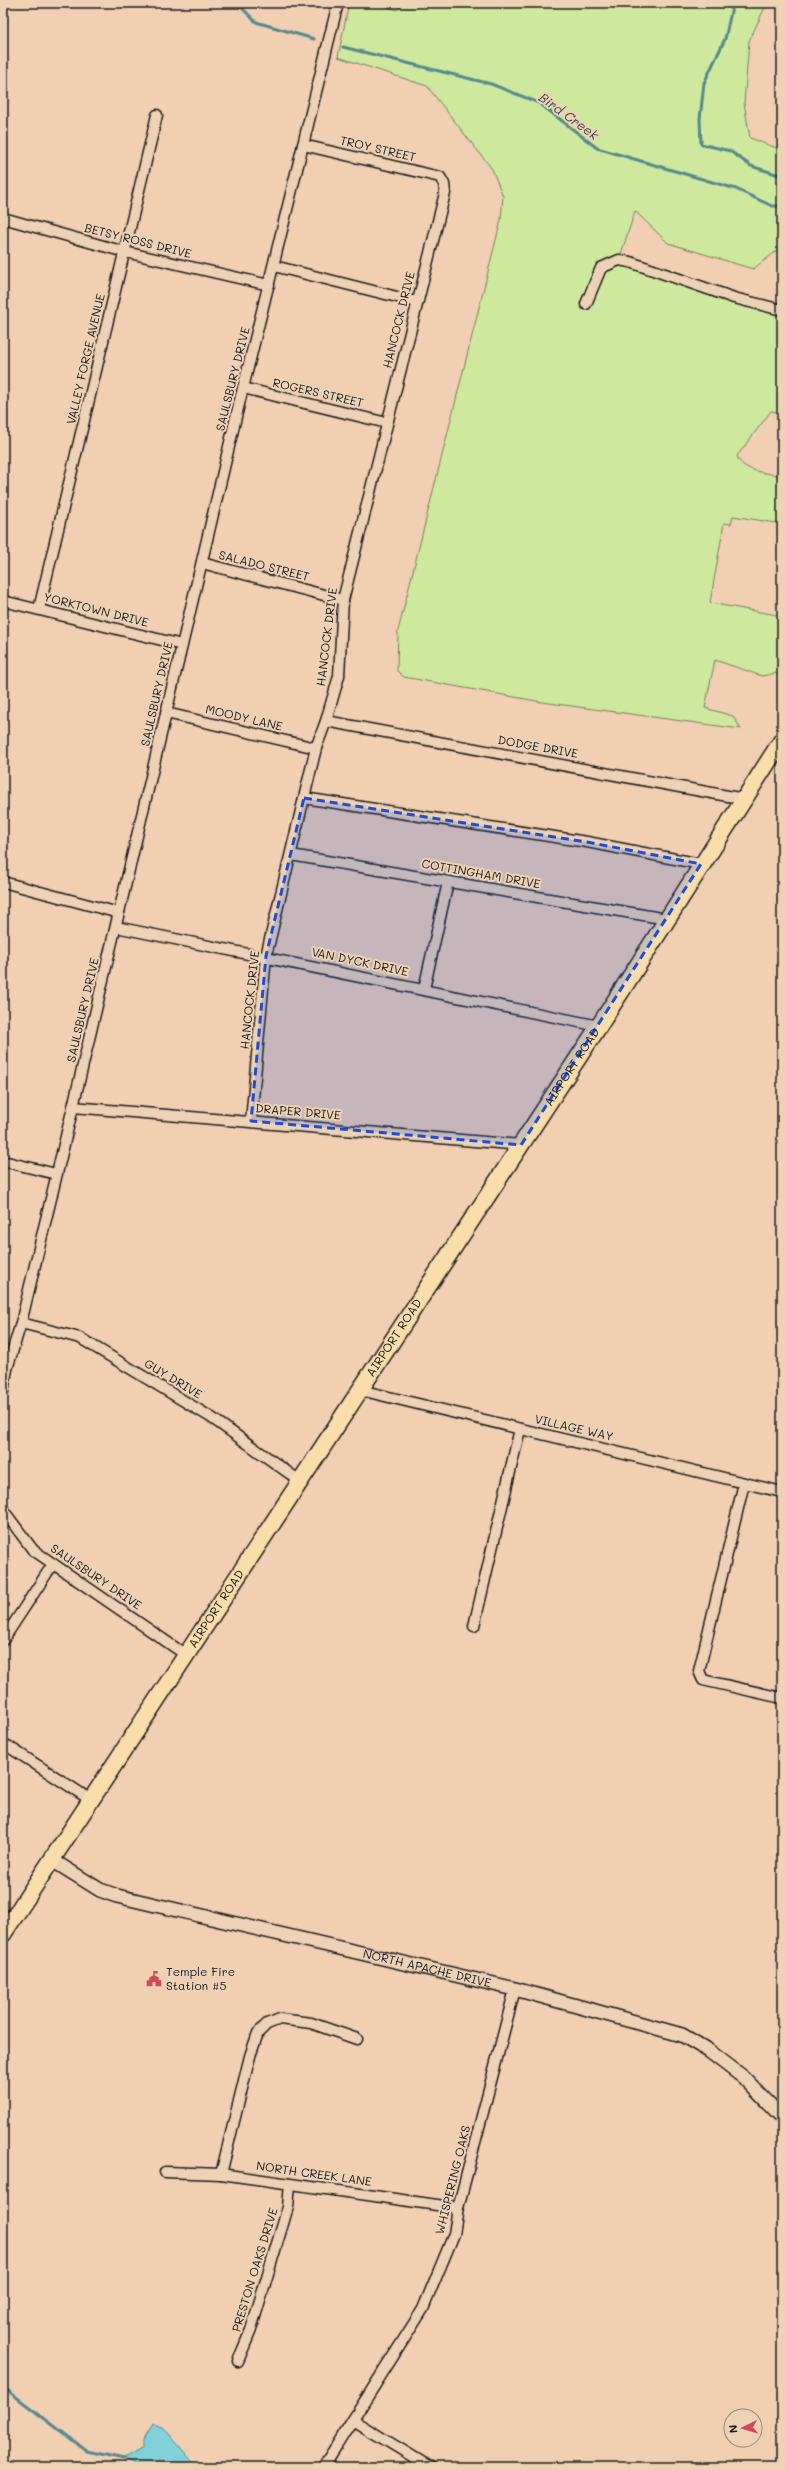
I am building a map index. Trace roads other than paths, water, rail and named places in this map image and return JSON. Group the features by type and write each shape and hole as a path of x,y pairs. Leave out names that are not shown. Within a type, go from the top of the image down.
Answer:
{"main road":[{"name":"AIRPORT ROAD","path":"3,1934 599,1026 701,864 782,740"}],"street":[{"name":"SAULSBURY DRIVE","path":"3,1391 5,1369 21,1323 182,645 338,3"},
{"name":"VALLEY FORGE AVENUE","path":"39,609 157,115"},
{"name":"TROY STREET","path":"303,145 440,177 444,184"},
{"name":"HANCOCK DRIVE","path":"251,1121 266,956 316,748 326,721 339,676 343,600 445,193 444,184"},
{"name":"BETSY ROSS DRIVE","path":"3,218 125,252 269,285"},
{"path":"586,304 601,268 619,260 630,262 734,298 782,310"},
{"path":"274,266 417,302"},
{"name":"ROGERS STREET","path":"244,388 387,423"},
{"name":"SALADO STREET","path":"202,563 343,600"},
{"name":"YORKTOWN DRIVE","path":"3,601 182,645"},
{"name":"MOODY LANE","path":"166,713 316,748"},
{"name":"DODGE DRIVE","path":"326,721 744,799"},
{"path":"304,798 588,842 701,864"},
{"name":"COTTINGHAM DRIVE","path":"291,855 667,919"},
{"path":"3,882 119,913"},
{"path":"424,989 448,882"},
{"name":"VAN DYCK DRIVE","path":"116,926 599,1026"},
{"name":"DRAPER DRIVE","path":"73,1108 251,1121 521,1145"},
{"path":"3,1161 56,1174"},
{"name":"GUY DRIVE","path":"21,1323 80,1338 212,1418 300,1481"},
{"name":"VILLAGE WAY","path":"360,1390 782,1492"},
{"path":"474,1626 520,1429"},
{"path":"744,1482 699,1672 703,1680 782,1698"},
{"name":"SAULSBURY DRIVE","path":"3,1510 33,1550 186,1655"},
{"path":"3,1640 53,1564"},
{"path":"3,1743 91,1800"},
{"name":"NORTH APACHE DRIVE","path":"52,1860 100,1890 117,1896 515,1989 682,2035 709,2050 743,2077 782,2117"},
{"name":"WHISPERING OAKS","path":"323,2467 354,2421 423,2309 454,2234 458,2208 515,1989"},
{"path":"221,2174 250,2056 258,2034 267,2024 280,2019 312,2023 330,2028 357,2039"},
{"name":"NORTH CREEK LANE","path":"165,2172 221,2174 458,2208"},
{"name":"PRESTON OAKS DRIVE","path":"238,2362 251,2330 288,2207 290,2184"},
{"path":"354,2421 430,2467"}],"water":[{"path":"153,2424 163,2427 197,2467 139,2467 122,2459 143,2447 143,2440"}],"waterway":[{"name":"Bird Creek","path":"237,3 256,22 314,39"},
{"path":"733,3 725,39 704,83 700,119 701,144 730,151 751,166 782,176"},
{"name":"Bird Creek","path":"343,47 491,84 539,103 597,148 736,189 772,206 782,206"},
{"path":"3,2387 87,2451 124,2459"}],"place":[{"name":"Temple Fire Station #5","path":"154,1979"}]}
